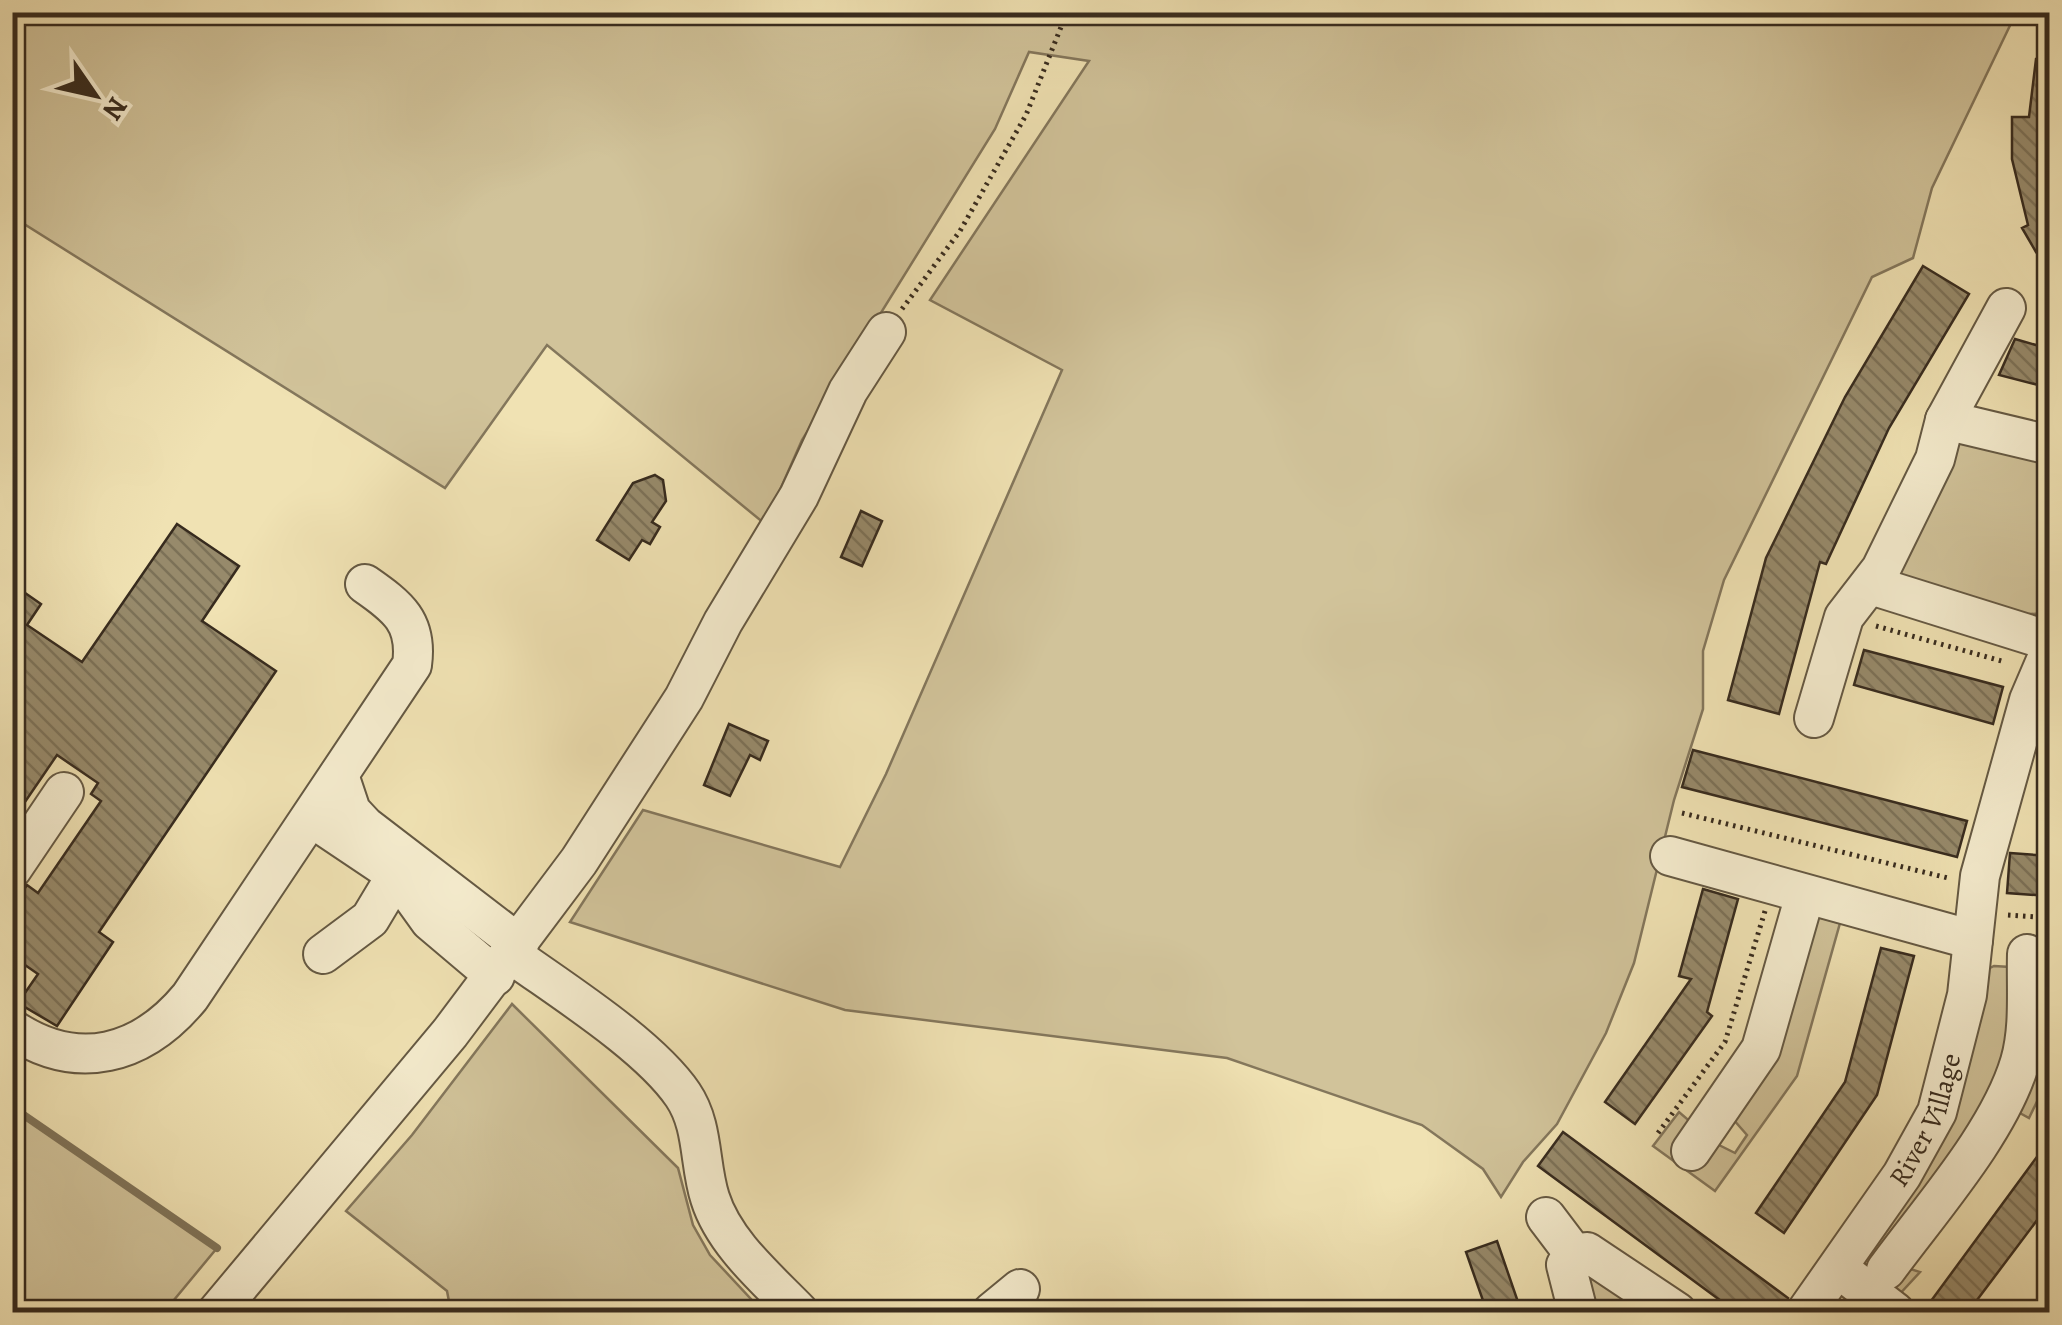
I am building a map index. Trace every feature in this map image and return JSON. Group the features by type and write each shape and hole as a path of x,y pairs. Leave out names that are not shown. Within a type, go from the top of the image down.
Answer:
{"street":[{"path":"1825,701 1844,617 1871,585 1935,459 1946,420 1986,360 2006,308"},
{"path":"217,1312 508,958 579,860 684,698 723,622 798,496 848,391 886,332"},
{"path":"1946,420 2050,445"},
{"path":"12,1029 50,1048 78,1056 128,1046 167,1026 312,818 412,665 415,642 410,622 398,607 365,584"},
{"path":"1871,585 2050,641"},
{"name":"River Village","path":"1806,1312 1902,1176 1937,1112 1967,995 1980,876 2029,700 2049,652"},
{"path":"339,775 351,811 402,867 508,958 643,1054 674,1083 695,1118 710,1200 724,1228 799,1312"},
{"path":"13,868 64,792"},
{"path":"312,818 402,867 430,921"},
{"name":"River Village","path":"1670,856 1973,946 2038,955 2019,1065 1984,1133 1907,1260"},
{"path":"323,954 370,918 402,867"},
{"path":"1712,1140 1761,1050 1806,895"},
{"path":"370,918 408,909 508,958"},
{"path":"1546,1217 1574,1254"},
{"path":"1574,1254 1565,1274 1578,1312"},
{"path":"1574,1254 1593,1254 1677,1312"},
{"path":"1839,1269 1895,1312"}],"path":[{"path":"886,332 960,231 1026,114 1067,12"},
{"path":"1844,617 2006,662"},
{"path":"1682,812 1964,882"}],"shaded area":[{"path":"12,13 2016,13 1932,188 1913,258 1872,277 1724,580 1703,651 1703,709 1674,800 1634,963 1606,1033 1557,1124 1523,1162 1501,1197 1483,1169 1422,1125 1227,1058 845,1010 570,922 643,810 840,867 886,774 1062,370 930,300 1089,61 1029,52 995,129 802,440 765,524 547,345 445,488 24,224 13,239"},
{"path":"1961,437 2043,462 2040,480 2049,482 2048,613 2030,614 2028,621 1898,577"},
{"path":"1818,917 1840,923 1797,1076 1715,1191 1653,1146 1679,1112 1715,1143 1735,1153 1747,1135 1733,1119 1810,927"},
{"path":"2010,967 2009,1060 1904,1267 1920,1272 1896,1298 1862,1263 1988,969"},
{"path":"512,1004 678,1168 693,1225 710,1255 763,1312 451,1312 447,1291 346,1211 412,1135"},
{"path":"2038,1052 2049,1053 2045,1085 2029,1118 2018,1112"},
{"path":"12,1107 217,1248 164,1312 13,1312"},
{"path":"1588,1268 1658,1312 1592,1312 1581,1274"}],"building":[{"path":"2036,59 2050,60 2050,145 2043,145 2050,172 2050,245 2036,252 2022,228 2028,225 2012,159 2012,117 2029,117"},
{"path":"1923,266 1969,294 1889,428 1826,564 1820,562 1779,714 1728,700 1766,558 1845,397"},
{"path":"2015,339 2050,349 2050,388 1999,375"},
{"path":"655,475 663,480 666,501 652,522 660,527 650,544 642,540 629,560 597,540 633,483"},
{"path":"861,511 882,521 862,566 841,557"},
{"path":"177,524 239,566 202,621 276,671 99,932 113,942 57,1026 18,1003 38,974 12,956 12,907 27,885 38,893 101,801 91,794 98,783 57,755 12,821 12,584 41,604 27,625 82,662"},
{"path":"1864,650 2003,687 1993,724 1854,685"},
{"path":"729,724 768,741 760,760 750,755 730,796 704,785"},
{"path":"1693,750 1967,821 1957,857 1682,787"},
{"path":"2010,853 2050,856 2050,896 2007,893"},
{"path":"1703,889 1738,899 1707,1012 1712,1016 1635,1124 1605,1102 1691,979 1679,976"},
{"path":"1881,948 1914,956 1877,1095 1784,1233 1756,1213 1845,1082"},
{"path":"1563,1132 1788,1298 1780,1312 1736,1312 1538,1166"},
{"path":"2050,1139 2050,1203 1968,1312 1946,1312 1931,1301"},
{"path":"1497,1241 1518,1302 1487,1312 1466,1252"}],"waterway":[{"path":"12,1107 217,1248"}]}
